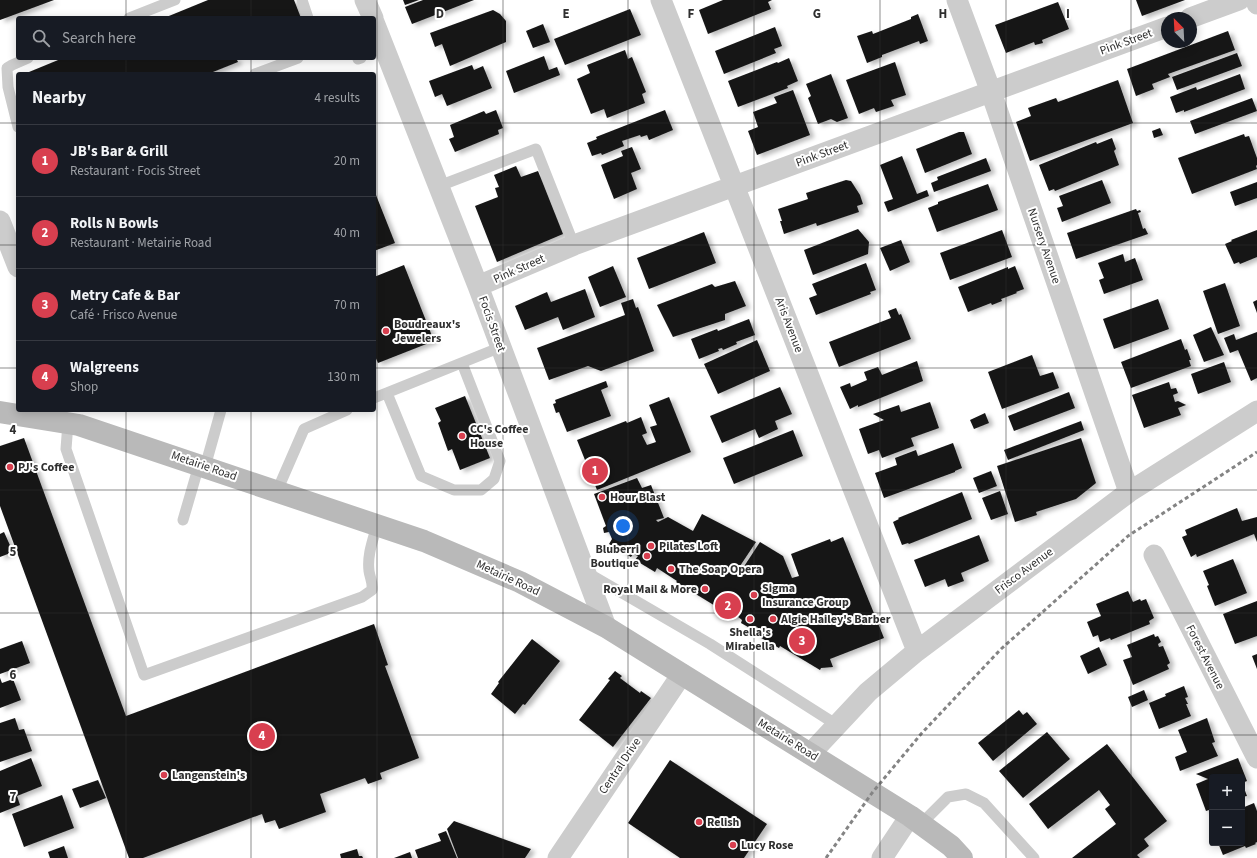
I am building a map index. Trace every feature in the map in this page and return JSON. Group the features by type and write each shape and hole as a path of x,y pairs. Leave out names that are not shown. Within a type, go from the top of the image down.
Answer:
{"main road":[{"name":"Metairie Road","path":"0,412 74,419 202,466 424,541 520,582 606,627 682,674 915,820 951,846 962,858"}],"street":[{"path":"366,0 372,16"},
{"name":"Aris Avenue","path":"661,0 917,651"},
{"name":"Nursery Avenue","path":"957,0 991,92 1129,492"},
{"path":"1197,15 1239,0"},
{"path":"1256,0 1257,4"},
{"name":"Pink Street","path":"478,286 574,244 1161,29"},
{"name":"Focis Street","path":"376,33 379,50 439,186 478,286 606,627"},
{"path":"0,221 16,262"},
{"name":"Frisco Avenue","path":"810,754 868,692 917,651 1129,492 1257,411"},
{"name":"Forest Avenue","path":"1154,555 1257,758"},
{"name":"Central Drive","path":"558,858 682,674"},
{"path":"882,858 915,820"}],"lane":[{"path":"134,16 175,0"},
{"path":"302,0 307,16"},
{"path":"16,119 8,87 7,68 23,60"},
{"path":"260,72 293,60"},
{"path":"439,186 536,148 574,244"},
{"path":"376,397 501,347"},
{"path":"387,393 421,476 454,490 481,490 494,479 500,461 462,363"},
{"path":"183,520 219,412"},
{"path":"277,491 304,429 342,412"},
{"path":"74,419 66,450 144,675 362,597 372,590 372,582 369,572 370,549 377,525"},
{"path":"584,570 710,644 837,724"},
{"path":"915,820 948,797 966,794 984,803 1034,858"}],"building":[{"path":"0,0 54,0 0,20"},
{"path":"208,0 294,0 300,16 169,16"},
{"path":"403,0 419,0 405,5"},
{"path":"423,0 474,0 412,24 405,7"},
{"path":"723,0 772,0 768,2 771,9 708,34 699,10"},
{"path":"1136,0 1185,0 1142,16"},
{"path":"1058,2 1069,29 1042,40 1043,43 1035,45 1034,42 1006,53 995,25"},
{"path":"630,9 641,35 565,65 554,39"},
{"path":"493,10 500,14 506,21 506,42 450,66 442,44 435,47 430,33"},
{"path":"918,14 928,41 920,44 919,41 882,55 882,57 867,63 857,36 872,31 873,34 911,19 911,17"},
{"path":"543,24 550,42 533,48 526,31"},
{"path":"775,27 782,46 774,49 776,53 724,74 715,51"},
{"path":"1228,31 1235,50 1168,74 1170,77 1152,84 1154,89 1136,96 1127,69 1183,48 1197,48 1197,43"},
{"path":"625,50 628,59 632,57 646,92 642,94 645,103 607,118 604,109 591,114 577,79 590,73 587,65"},
{"path":"1237,53 1242,66 1177,90 1172,77"},
{"path":"544,56 549,70 557,67 560,75 514,93 506,71"},
{"path":"789,58 798,81 787,86 788,88 738,107 728,81"},
{"path":"58,60 237,60 238,62 213,72 29,72"},
{"path":"895,62 906,95 891,100 894,106 876,112 874,108 859,114 846,80"},
{"path":"472,65 474,70 483,66 492,88 447,106 442,94 435,97 429,81"},
{"path":"831,74 848,118 837,122 831,119 818,124 808,98 811,96 806,84"},
{"path":"1240,74 1245,89 1184,112 1184,110 1176,113 1170,97 1196,87 1197,90"},
{"path":"1118,80 1133,123 1030,161 1016,122 1031,116 1028,108 1056,98 1058,102"},
{"path":"793,90 810,135 757,155 748,131 758,127 753,112 777,103 774,97"},
{"path":"1252,98 1257,111 1195,134 1190,121"},
{"path":"496,110 503,128 498,130 499,134 455,152 449,139 454,137 450,125 484,111 486,114"},
{"path":"665,110 673,130 649,140 647,135 641,137 640,135 622,141 624,146 602,155 601,153 592,156 587,143 597,139 596,137"},
{"path":"1160,128 1163,135 1154,138 1152,131"},
{"path":"959,132 964,132 972,154 925,173 916,149"},
{"path":"1244,134 1245,137 1249,136 1257,158 1257,169 1192,194 1178,158"},
{"path":"1112,138 1116,149 1114,151 1119,165 1055,191 1054,189 1049,191 1039,165 1096,142 1097,144"},
{"path":"632,147 641,169 631,173 637,189 614,199 601,165 623,156 621,151"},
{"path":"902,156 917,194 927,190 929,196 888,212 884,202 893,199 880,165"},
{"path":"986,158 991,171 934,192 931,183 938,180 937,177"},
{"path":"516,166 521,177 538,171 563,234 497,262 475,206 498,197 495,188 499,187 494,175"},
{"path":"846,180 851,181 860,195 863,204 857,206 859,212 817,226 816,223 784,234 778,209 808,199 806,193"},
{"path":"1102,180 1111,203 1062,222 1057,208 1063,206 1059,196"},
{"path":"1257,182 1257,198 1235,206 1230,192"},
{"path":"988,184 998,210 937,232 928,208 938,204 938,202"},
{"path":"376,195 395,243 376,250"},
{"path":"1136,209 1137,211 1140,210 1141,212 1138,213 1143,229 1145,228 1148,234 1076,259 1067,233"},
{"path":"858,229 869,242 868,254 813,275 804,250"},
{"path":"1002,230 1012,257 950,280 940,253"},
{"path":"1257,230 1257,257 1240,264 1239,262 1234,264 1225,244 1232,241 1231,240"},
{"path":"704,232 716,263 649,289 637,258"},
{"path":"901,240 910,262 890,271 880,248"},
{"path":"1123,254 1125,262 1135,258 1143,280 1104,294 1099,280 1104,278 1098,263"},
{"path":"866,263 876,290 870,292 871,294 816,315 809,298 817,295 812,284"},
{"path":"404,265 434,341 378,363 376,358 376,276"},
{"path":"613,266 626,297 600,307 588,277"},
{"path":"1015,266 1024,289 1001,299 1002,301 992,305 991,303 968,312 958,287 1008,267 1008,269"},
{"path":"735,281 746,306 725,314 725,320 673,337 657,305 712,284 715,287"},
{"path":"1225,283 1240,326 1218,334 1203,291"},
{"path":"585,289 595,317 563,330 558,317 525,330 515,306 547,292 551,302"},
{"path":"633,299 636,308 638,307 654,351 601,371 588,366 549,380 537,348 625,315 621,303"},
{"path":"1158,299 1169,329 1114,349 1103,319"},
{"path":"1257,300 1257,313 1253,302"},
{"path":"896,308 899,315 901,314 911,339 839,367 829,342 891,318 888,311"},
{"path":"749,319 755,335 736,342 737,344 723,350 722,348 718,349 719,351 699,359 691,339 717,329 718,331"},
{"path":"1211,327 1224,355 1204,362 1193,335"},
{"path":"1257,332 1257,378 1251,381 1238,350 1230,353 1224,338 1234,334 1236,340"},
{"path":"1181,339 1185,350 1187,349 1191,360 1189,360 1191,366 1131,388 1121,362"},
{"path":"757,340 770,371 718,394 704,364"},
{"path":"1032,355 1040,376 1053,372 1059,388 1002,409 988,372"},
{"path":"917,361 923,381 850,409 840,387 850,383 851,387 867,380 864,372 878,367 882,375"},
{"path":"1224,362 1231,382 1198,394 1191,374"},
{"path":"606,381 608,387 601,390 611,416 567,432 559,412 556,413 553,404 556,403 555,400"},
{"path":"1169,382 1171,389 1176,388 1178,393 1173,395 1175,402 1178,401 1186,405 1178,408 1181,415 1144,428 1132,395"},
{"path":"780,387 792,414 775,421 778,429 759,438 755,429 722,443 710,416"},
{"path":"1069,392 1075,408 1014,431 1008,416"},
{"name":"CC's Coffee House","path":"465,396 490,458 460,470 452,449 448,451 438,423 441,421 435,408"},
{"path":"669,397 691,452 597,490 577,440 626,421 627,423 641,417 647,433 642,435 647,445 656,442 650,427 657,425 649,405"},
{"path":"930,402 939,428 911,438 914,446 882,458 879,450 868,454 859,429 884,420 873,414 899,405 901,412"},
{"path":"985,413 989,423 974,429 970,420"},
{"path":"1081,421 1084,430 1008,460 1004,450"},
{"path":"793,430 803,456 734,484 723,458"},
{"path":"24,438 126,716 374,624 388,665 385,666 419,758 380,773 382,779 368,784 365,778 320,794 326,812 279,829 275,820 265,823 262,814 143,858 129,858 0,506 0,446"},
{"path":"1081,438 1096,483 1076,499 1036,512 1037,515 1015,522 997,466"},
{"path":"953,443 962,468 955,472 884,498 875,473 897,465 895,458 916,450 918,456"},
{"path":"991,471 997,486 979,493 973,478"},
{"path":"637,478 642,488 651,485 664,518 656,520 658,522 668,517 693,531 702,514 756,542 740,566 743,568 760,542 783,556 792,578 799,576 791,554 830,539 831,542 843,537 884,638 830,659 833,667 821,668 820,670 780,646 779,648 756,635 759,629 757,627 755,631 741,623 742,620 737,616 735,618 718,610 721,606 719,604 717,607 676,582 677,581 657,568 655,572 635,560 638,556 633,554 631,557 609,544 612,539 609,532 604,533 603,528 606,526 594,494"},
{"path":"1000,491 1008,514 991,520 982,498"},
{"path":"962,492 972,519 909,544 902,545 893,522 899,519 898,518"},
{"path":"1237,508 1242,521 1257,517 1257,542 1254,534 1197,557 1196,554 1191,557 1182,537 1187,535 1185,530"},
{"path":"4,532 13,552 0,557 0,534"},
{"path":"979,535 989,561 961,573 964,581 948,587 945,579 925,587 914,560"},
{"path":"1233,559 1247,593 1215,606 1203,571"},
{"path":"1128,591 1133,602 1140,599 1141,601 1146,599 1154,618 1149,621 1150,624 1111,640 1110,638 1100,642 1098,635 1093,637 1087,622 1101,616 1096,604"},
{"path":"1257,601 1257,636 1235,644 1223,614"},
{"path":"1154,634 1155,637 1158,636 1161,642 1158,644 1159,647 1163,646 1170,663 1167,665 1169,669 1133,685 1123,660 1132,657 1127,645"},
{"path":"532,639 560,661 525,705 523,704 515,714 491,694 499,683 498,682"},
{"path":"22,641 30,663 0,674 0,649"},
{"path":"1099,647 1107,665 1088,674 1080,656"},
{"path":"1257,654 1257,669 1252,656"},
{"path":"615,671 622,676 620,678 640,693 641,691 651,698 613,747 579,720 610,680 608,679"},
{"path":"0,678 2,683 13,679 21,700 0,708"},
{"path":"1184,686 1188,697 1185,698 1188,704 1186,704 1191,716 1159,729 1149,703"},
{"path":"1144,690 1148,700 1132,707 1128,697"},
{"path":"1019,710 1023,715 1027,712 1037,724 993,761 978,743"},
{"path":"15,718 19,730 24,729 32,751 0,762 0,723"},
{"path":"1207,718 1215,742 1212,743 1218,756 1180,771 1175,757 1187,752 1178,730"},
{"path":"1047,732 1070,759 1023,798 999,771"},
{"path":"1107,744 1167,821 1144,839 1149,846 1137,855 1140,858 1072,858 1116,824 1105,809 1110,805 1099,790 1048,829 1029,804"},
{"path":"31,758 42,786 17,796 20,805 0,813 0,771"},
{"path":"1238,758 1244,774 1209,774 1209,810 1206,811 1196,784 1208,779 1196,774"},
{"path":"670,760 767,824 744,858 680,858 628,823"},
{"path":"98,780 106,798 80,808 72,789"},
{"path":"62,795 74,828 24,847 12,814"},
{"path":"1254,803 1257,811 1257,842 1255,843 1256,844 1246,848 1245,846 1245,807"},
{"path":"454,821 531,849 525,858 458,858 447,829"},
{"path":"446,831 457,858 418,858 415,850 441,841 438,834"},
{"path":"64,846 68,858 50,858 48,852"},
{"path":"1219,846 1245,846 1223,855"},
{"path":"357,849 359,856 362,856 363,858 341,858 340,854"},
{"path":"410,852 412,858 394,858"}],"railway":[{"path":"826,858 872,793 921,734 1001,649 1128,536 1257,452"}],"place":[{"name":"Boudreaux's Jewelers","path":"386,331"},
{"name":"CC's Coffee House","path":"462,436"},
{"name":"PJ's Coffee","path":"10,467"},
{"name":"JB's Bar & Grill","path":"595,471"},
{"name":"Hour Blast","path":"602,497"},
{"name":"Pilates Loft","path":"651,546"},
{"name":"Bluberri Boutique","path":"647,556"},
{"name":"The Soap Opera","path":"671,569"},
{"name":"Royal Mail & More","path":"705,589"},
{"name":"Sigma Insurance Group","path":"754,595"},
{"name":"Rolls N Bowls","path":"728,606"},
{"name":"Shella's Mirabella","path":"750,619"},
{"name":"Algie Hailey's Barber","path":"773,619"},
{"name":"Metry Cafe & Bar","path":"802,641"},
{"name":"Walgreens","path":"262,736"},
{"name":"Langenstein's","path":"164,775"},
{"name":"Relish","path":"699,822"},
{"name":"Lucy Rose","path":"733,845"}]}
